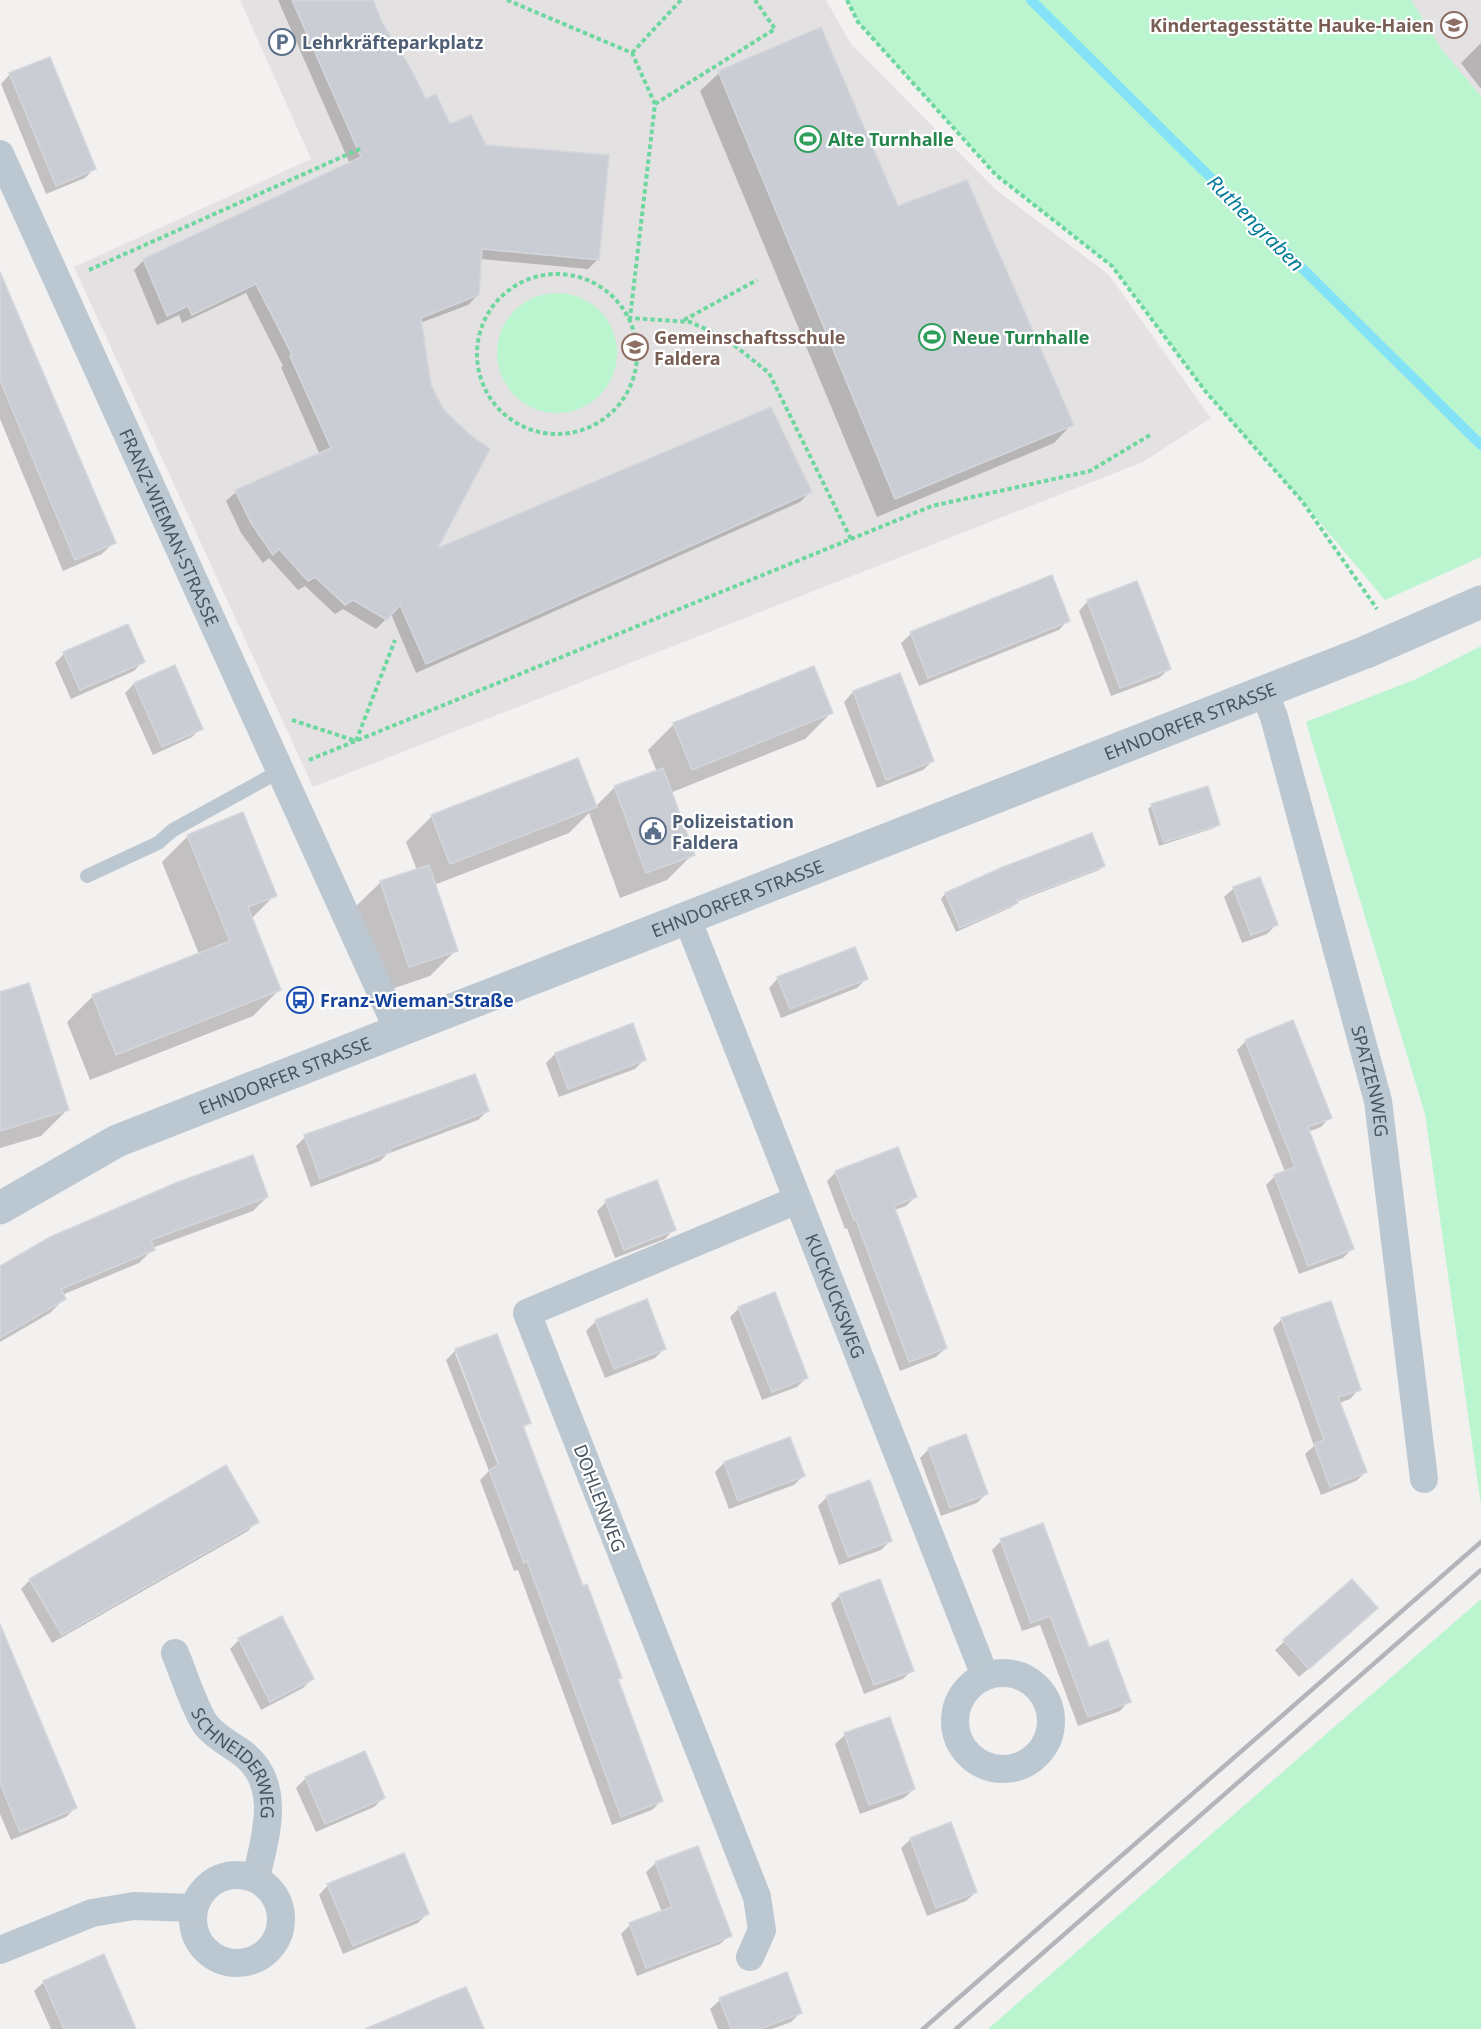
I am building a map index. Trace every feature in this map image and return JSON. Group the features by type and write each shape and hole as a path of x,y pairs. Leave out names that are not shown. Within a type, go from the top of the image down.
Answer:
{"street":[{"name":"FRANZ-WIEMAN-STRASSE","path":"0,154 398,1030"},
{"name":"EHNDORFER STRASSE","path":"0,1208 117,1141 1264,692 1481,603"},
{"name":"SPATZENWEG","path":"1264,692 1274,717 1378,1101 1424,1479"},
{"name":"KUCKUCKSWEG","path":"687,918 985,1676"},
{"name":"DOHLENWEG","path":"750,1957 762,1930 757,1898 527,1313 797,1200"},
{"name":"SCHNEIDERWEG","path":"175,1653 206,1724 258,1768 265,1783 268,1804 266,1834 256,1878"},
{"path":"241,1874 256,1878 269,1887 278,1900 282,1916 280,1932 272,1947 260,1957 246,1962 231,1963 218,1959 206,1951 197,1939 192,1924 194,1908 200,1894 211,1882 225,1875 241,1874"},
{"path":"0,1950 92,1913 134,1906 194,1908"}],"lane":[{"path":"87,876 158,843 172,830 280,771"}],"path":[{"path":"507,0 632,53 655,104 630,318 638,345 636,372 626,398 607,418 591,427 583,431 555,435 528,429 504,415 487,393 478,369 477,344 485,319 500,298 520,283 544,275 569,275 594,282 615,297 630,318"},
{"path":"632,53 681,0"},
{"path":"655,104 775,28 755,0"},
{"path":"847,0 858,21 996,175 1112,266 1206,392 1302,501 1397,638"},
{"path":"59,284 362,148"},
{"path":"682,321 757,280"},
{"path":"630,318 690,322 724,338 769,373 851,538"},
{"path":"280,771 932,506 1090,471 1150,435"},
{"path":"356,741 395,640"},
{"path":"251,706 356,741"}],"shaded area":[{"name":"Gemeinschaftsschule Faldera","path":"240,0 826,0 851,44 995,189 1109,275 1211,418 1143,462 313,787 74,267 311,159"},
{"name":"Kindertagesstätte Hauke-Haien","path":"1411,0 1481,0 1481,96 1442,50"}],"green space":[{"path":"847,0 1411,0 1442,50 1481,96 1481,557 1385,600 1206,392 1112,266 996,175 858,22"},
{"path":"557,293 580,297 600,310 613,330 617,353 613,376 600,396 580,409 557,413 534,409 514,396 501,376 497,353 501,330 514,310 534,297"},
{"path":"1481,646 1481,1505 1425,1114 1306,722 1416,679"},
{"path":"1481,1599 1481,2029 988,2029"}],"building":[{"path":"292,0 373,0 383,24 410,67 426,99 436,94 450,124 471,115 486,145 609,155 599,260 482,249 479,295 421,318 431,385 444,410 469,434 490,449 438,548 771,407 812,492 426,664 400,605 387,620 353,600 345,605 315,577 308,581 279,549 273,555 251,523 235,490 331,448 290,356 292,355 256,284 192,315 188,306 167,316 143,259 361,157"},
{"name":"Neue Turnhalle","path":"821,27 898,206 967,180 1074,425 895,499 718,71"},
{"path":"50,57 96,169 56,186 9,73"},
{"path":"0,272 116,543 75,560 0,380"},
{"path":"1052,575 1070,621 928,678 910,632"},
{"path":"1137,581 1171,669 1120,688 1087,600"},
{"path":"128,624 145,662 80,690 63,652"},
{"path":"175,665 203,729 162,747 134,683"},
{"path":"814,666 833,713 692,770 673,723"},
{"path":"900,673 934,761 886,780 853,691"},
{"path":"578,758 597,807 450,864 431,815"},
{"path":"663,768 695,855 646,873 614,786"},
{"path":"1208,786 1220,825 1164,842 1151,804"},
{"path":"243,812 277,896 248,907 281,990 116,1055 92,995 230,941 187,835"},
{"path":"1092,833 1105,866 1017,900 1018,903 960,928 945,893 1003,867"},
{"path":"429,865 458,951 409,967 380,881"},
{"path":"1260,877 1278,925 1251,935 1233,887"},
{"path":"855,947 868,979 790,1009 777,977"},
{"path":"29,983 69,1110 0,1131 0,992"},
{"path":"1293,1020 1332,1118 1308,1127 1354,1249 1308,1266 1274,1175 1295,1167 1245,1040"},
{"path":"633,1023 646,1060 568,1089 555,1053"},
{"path":"475,1074 489,1111 389,1149 391,1152 320,1179 304,1135"},
{"path":"898,1147 917,1197 894,1206 947,1348 909,1362 856,1220 854,1220 835,1171"},
{"path":"253,1155 268,1197 151,1240 155,1250 61,1289 66,1299 0,1338 0,1266 50,1237 178,1182"},
{"path":"657,1180 676,1230 624,1250 605,1200"},
{"path":"775,1292 808,1378 772,1392 738,1307"},
{"path":"647,1299 666,1349 614,1369 595,1320"},
{"path":"1331,1301 1361,1390 1338,1397 1367,1472 1330,1487 1314,1444 1324,1440 1281,1318"},
{"path":"497,1334 531,1423 523,1426 583,1586 587,1584 622,1678 618,1679 663,1801 621,1817 527,1561 524,1563 489,1470 499,1465 455,1349"},
{"path":"966,1434 988,1494 950,1508 928,1448"},
{"path":"790,1437 805,1476 738,1501 724,1462"},
{"path":"226,1465 259,1522 62,1635 29,1579"},
{"path":"870,1480 892,1541 848,1557 826,1496"},
{"path":"1043,1523 1089,1647 1108,1640 1131,1702 1088,1717 1050,1616 1031,1623 1000,1539"},
{"path":"880,1579 914,1671 874,1685 839,1594"},
{"path":"1352,1579 1378,1608 1309,1669 1283,1640"},
{"path":"282,1616 314,1679 270,1702 238,1638"},
{"path":"0,1624 77,1808 20,1832 0,1783"},
{"path":"890,1717 915,1789 869,1805 844,1733"},
{"path":"365,1751 385,1798 325,1824 305,1777"},
{"path":"951,1822 977,1892 936,1908 910,1838"},
{"path":"698,1846 732,1936 646,1968 629,1923 672,1907 655,1862"},
{"path":"404,1853 429,1914 353,1946 327,1884"},
{"path":"104,1954 136,2029 64,2029 43,1981"},
{"path":"787,1972 802,2013 760,2029 731,2029 719,1998"},
{"path":"466,1987 484,2029 365,2029 443,1996"}],"waterway":[{"name":"Ruthengraben","path":"1031,0 1481,445"}],"railway":[{"path":"923,2029 1481,1542"},
{"path":"956,2029 1481,1570"}],"place":[{"name":"Kindertagesstätte Hauke-Haien","path":"1454,25"},
{"name":"Lehrkräfteparkplatz","path":"282,42"},
{"name":"Alte Turnhalle","path":"808,139"},
{"name":"Neue Turnhalle","path":"932,337"},
{"name":"Gemeinschaftsschule Faldera","path":"635,347"},
{"name":"Polizeistation Faldera","path":"653,831"},
{"name":"Franz-Wieman-Straße","path":"300,1000"}]}
